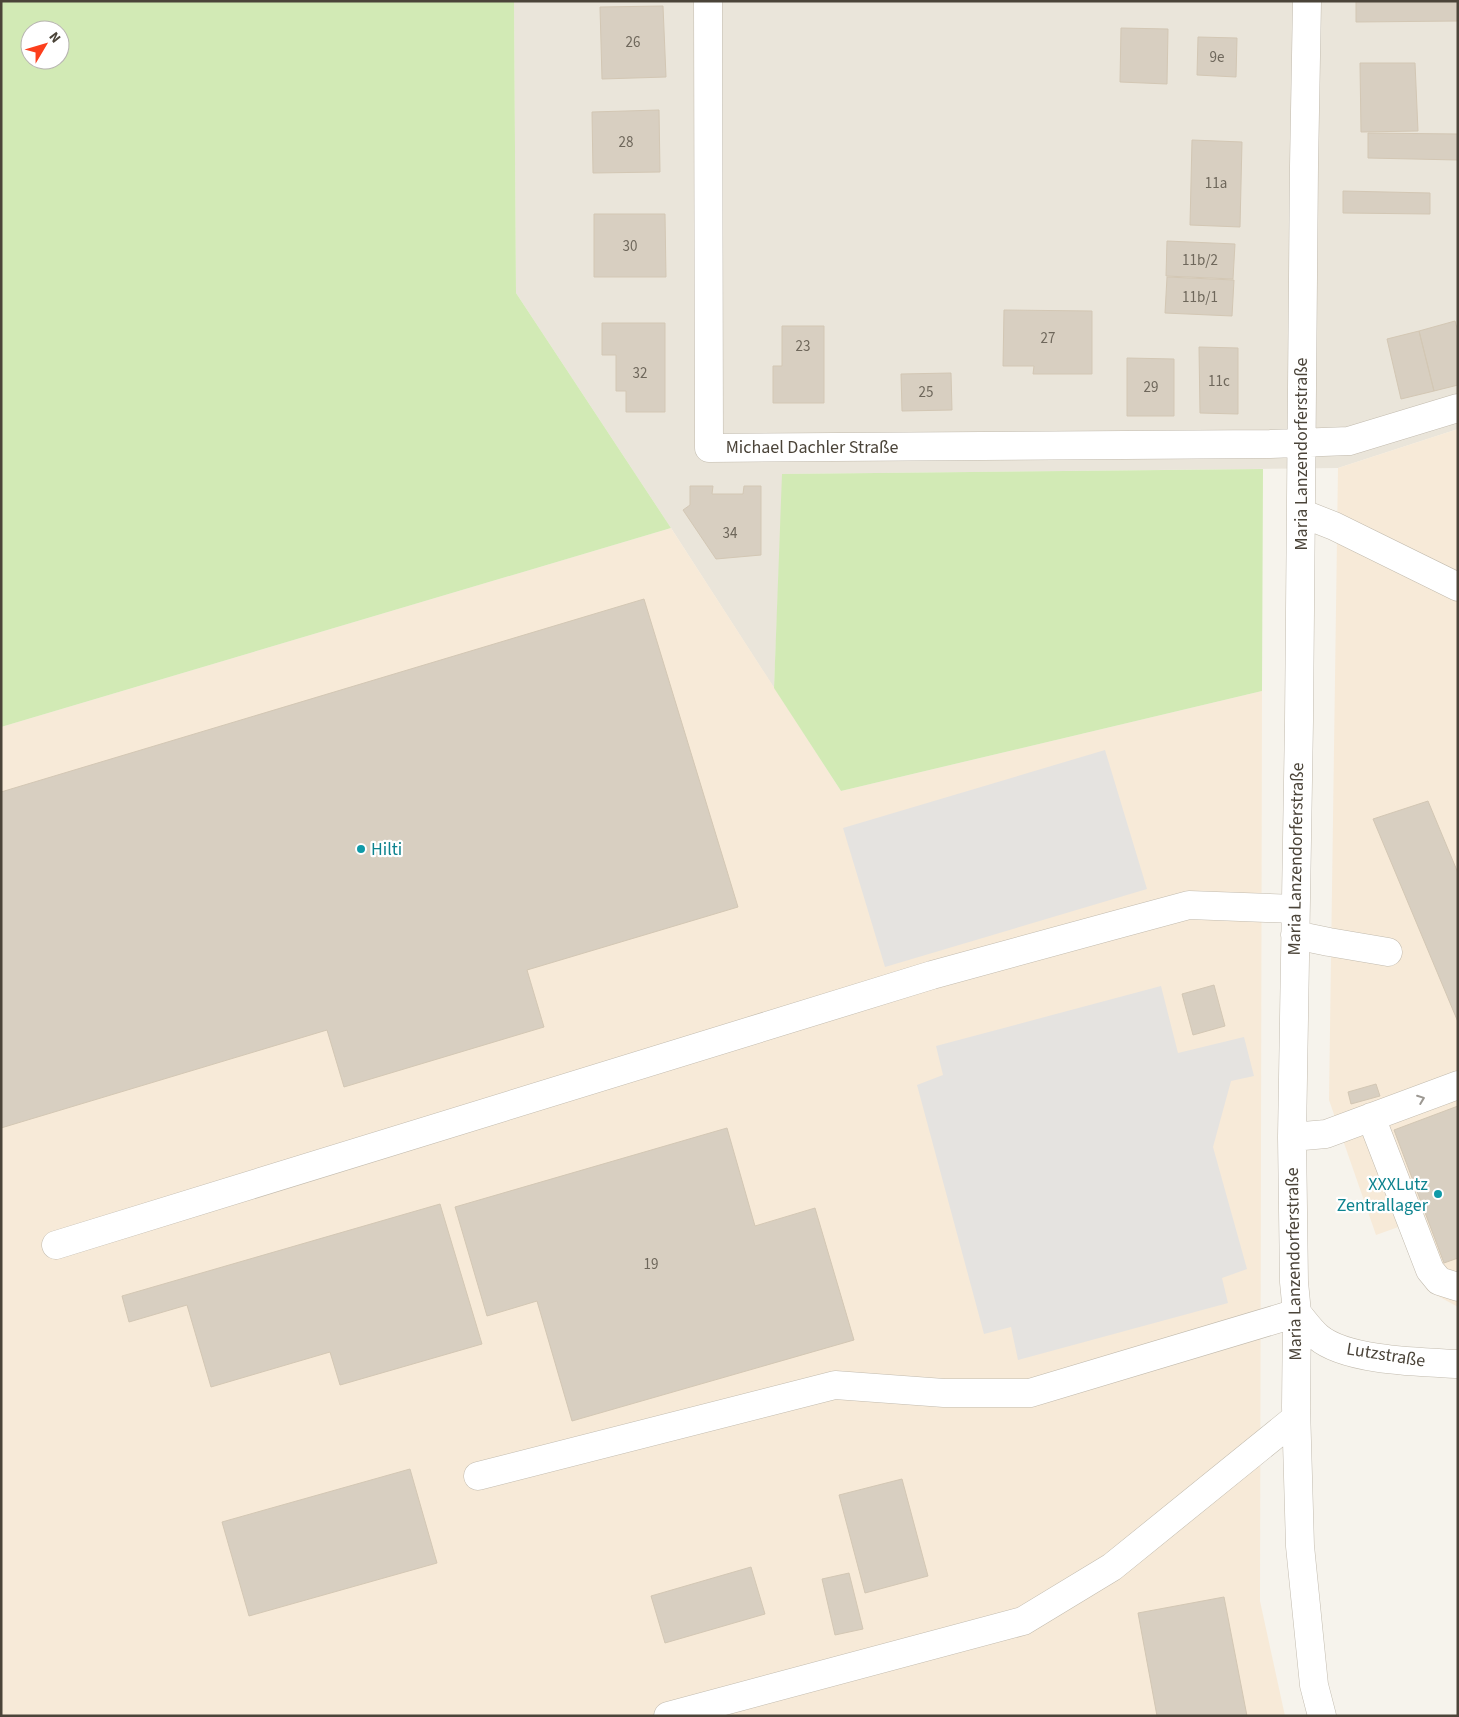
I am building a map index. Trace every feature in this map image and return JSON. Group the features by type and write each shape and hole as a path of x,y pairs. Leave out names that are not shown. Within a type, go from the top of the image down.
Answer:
{"street":[{"name":"Michael Dachler Straße","path":"708,1 709,448 1301,442"},
{"name":"Maria Lanzendorferstraße","path":"1307,1 1299,721 1292,1137 1294,1282 1297,1313 1296,1418 1300,1546 1314,1685 1322,1716"},
{"path":"1301,442 1349,442 1458,408"},
{"path":"1301,513 1334,526 1458,587"},
{"path":"56,1245 932,975 1189,905 1295,922 1328,942 1388,952"},
{"path":"1292,1137 1326,1134 1458,1085"},
{"path":"1378,1115 1430,1270 1439,1281 1458,1287"},
{"path":"478,1476 835,1384 944,1393 1030,1393 1297,1313"},
{"name":"Lutzstraße","path":"1297,1313 1319,1338 1344,1351 1402,1361 1458,1364"},
{"path":"668,1716 1023,1621 1112,1567 1296,1418"}],"shaded area":[{"path":"514,1 1458,1 1458,429 1338,468 783,474 774,688 516,293"},
{"path":"1458,429 1458,1307 1427,1290 1404,1225 1376,1235 1329,1100 1338,468"},
{"path":"671,528 841,791 1262,691 1260,1601 1285,1716 1,1716 1,727"},
{"path":"1105,750 1147,889 885,967 843,828"},
{"path":"1161,986 1178,1053 1244,1037 1254,1076 1231,1081 1213,1147 1247,1269 1222,1278 1228,1303 1018,1360 1011,1327 984,1334 917,1085 943,1075 936,1046"}],"green space":[{"path":"1,1 514,1 516,293 671,528 1,727"},
{"path":"1263,469 1262,691 841,791 774,688 782,474"}],"building":[{"path":"1356,1 1458,1 1458,21 1356,22"},
{"path":"663,6 666,77 602,79 600,7"},
{"path":"1121,28 1168,29 1167,84 1120,82"},
{"path":"1198,37 1237,38 1236,77 1197,75"},
{"path":"1360,63 1415,63 1418,131 1361,132"},
{"path":"659,110 660,172 593,173 592,112"},
{"path":"1368,133 1458,134 1458,160 1368,158"},
{"path":"1192,140 1242,142 1240,227 1190,225"},
{"path":"1343,191 1430,193 1430,214 1343,213"},
{"path":"594,214 665,214 666,277 594,277"},
{"path":"1167,241 1235,244 1233,279 1166,276"},
{"path":"1167,277 1234,280 1232,316 1165,313"},
{"path":"1004,310 1092,311 1092,374 1033,374 1034,366 1003,366"},
{"path":"1455,321 1458,332 1458,385 1434,391 1419,331"},
{"path":"602,323 665,323 665,412 626,412 626,391 616,391 616,355 602,355"},
{"path":"782,326 824,326 824,403 773,403 773,366 782,366"},
{"path":"1419,331 1434,391 1401,399 1387,339"},
{"path":"1199,347 1238,348 1238,414 1200,413"},
{"path":"1127,358 1174,359 1174,416 1127,416"},
{"path":"951,373 952,410 902,411 901,374"},
{"path":"690,486 713,486 712,494 743,494 744,486 761,486 761,555 716,559 683,510 690,505"},
{"name":"Hilti","path":"644,599 738,907 527,970 544,1027 344,1087 327,1030 1,1128 1,792"},
{"path":"1428,801 1458,873 1458,1022 1373,819"},
{"path":"1214,985 1225,1026 1193,1035 1182,994"},
{"path":"1376,1084 1380,1096 1351,1104 1348,1092"},
{"name":"XXXLutz Zentrallager","path":"1458,1106 1458,1258 1444,1263 1394,1130"},
{"path":"727,1128 755,1226 815,1208 854,1340 572,1421 537,1301 487,1316 455,1207"},
{"path":"440,1204 482,1344 340,1385 330,1352 211,1387 187,1305 129,1322 122,1296"},
{"path":"410,1469 437,1563 249,1616 222,1522"},
{"path":"902,1479 928,1576 865,1593 839,1495"},
{"path":"751,1567 765,1614 665,1643 651,1596"},
{"path":"849,1573 863,1629 835,1635 822,1579"},
{"path":"1224,1597 1247,1716 1157,1716 1138,1613"}],"place":[{"name":"Hilti","path":"361,849"},
{"name":"XXXLutz Zentrallager","path":"1438,1194"}]}
